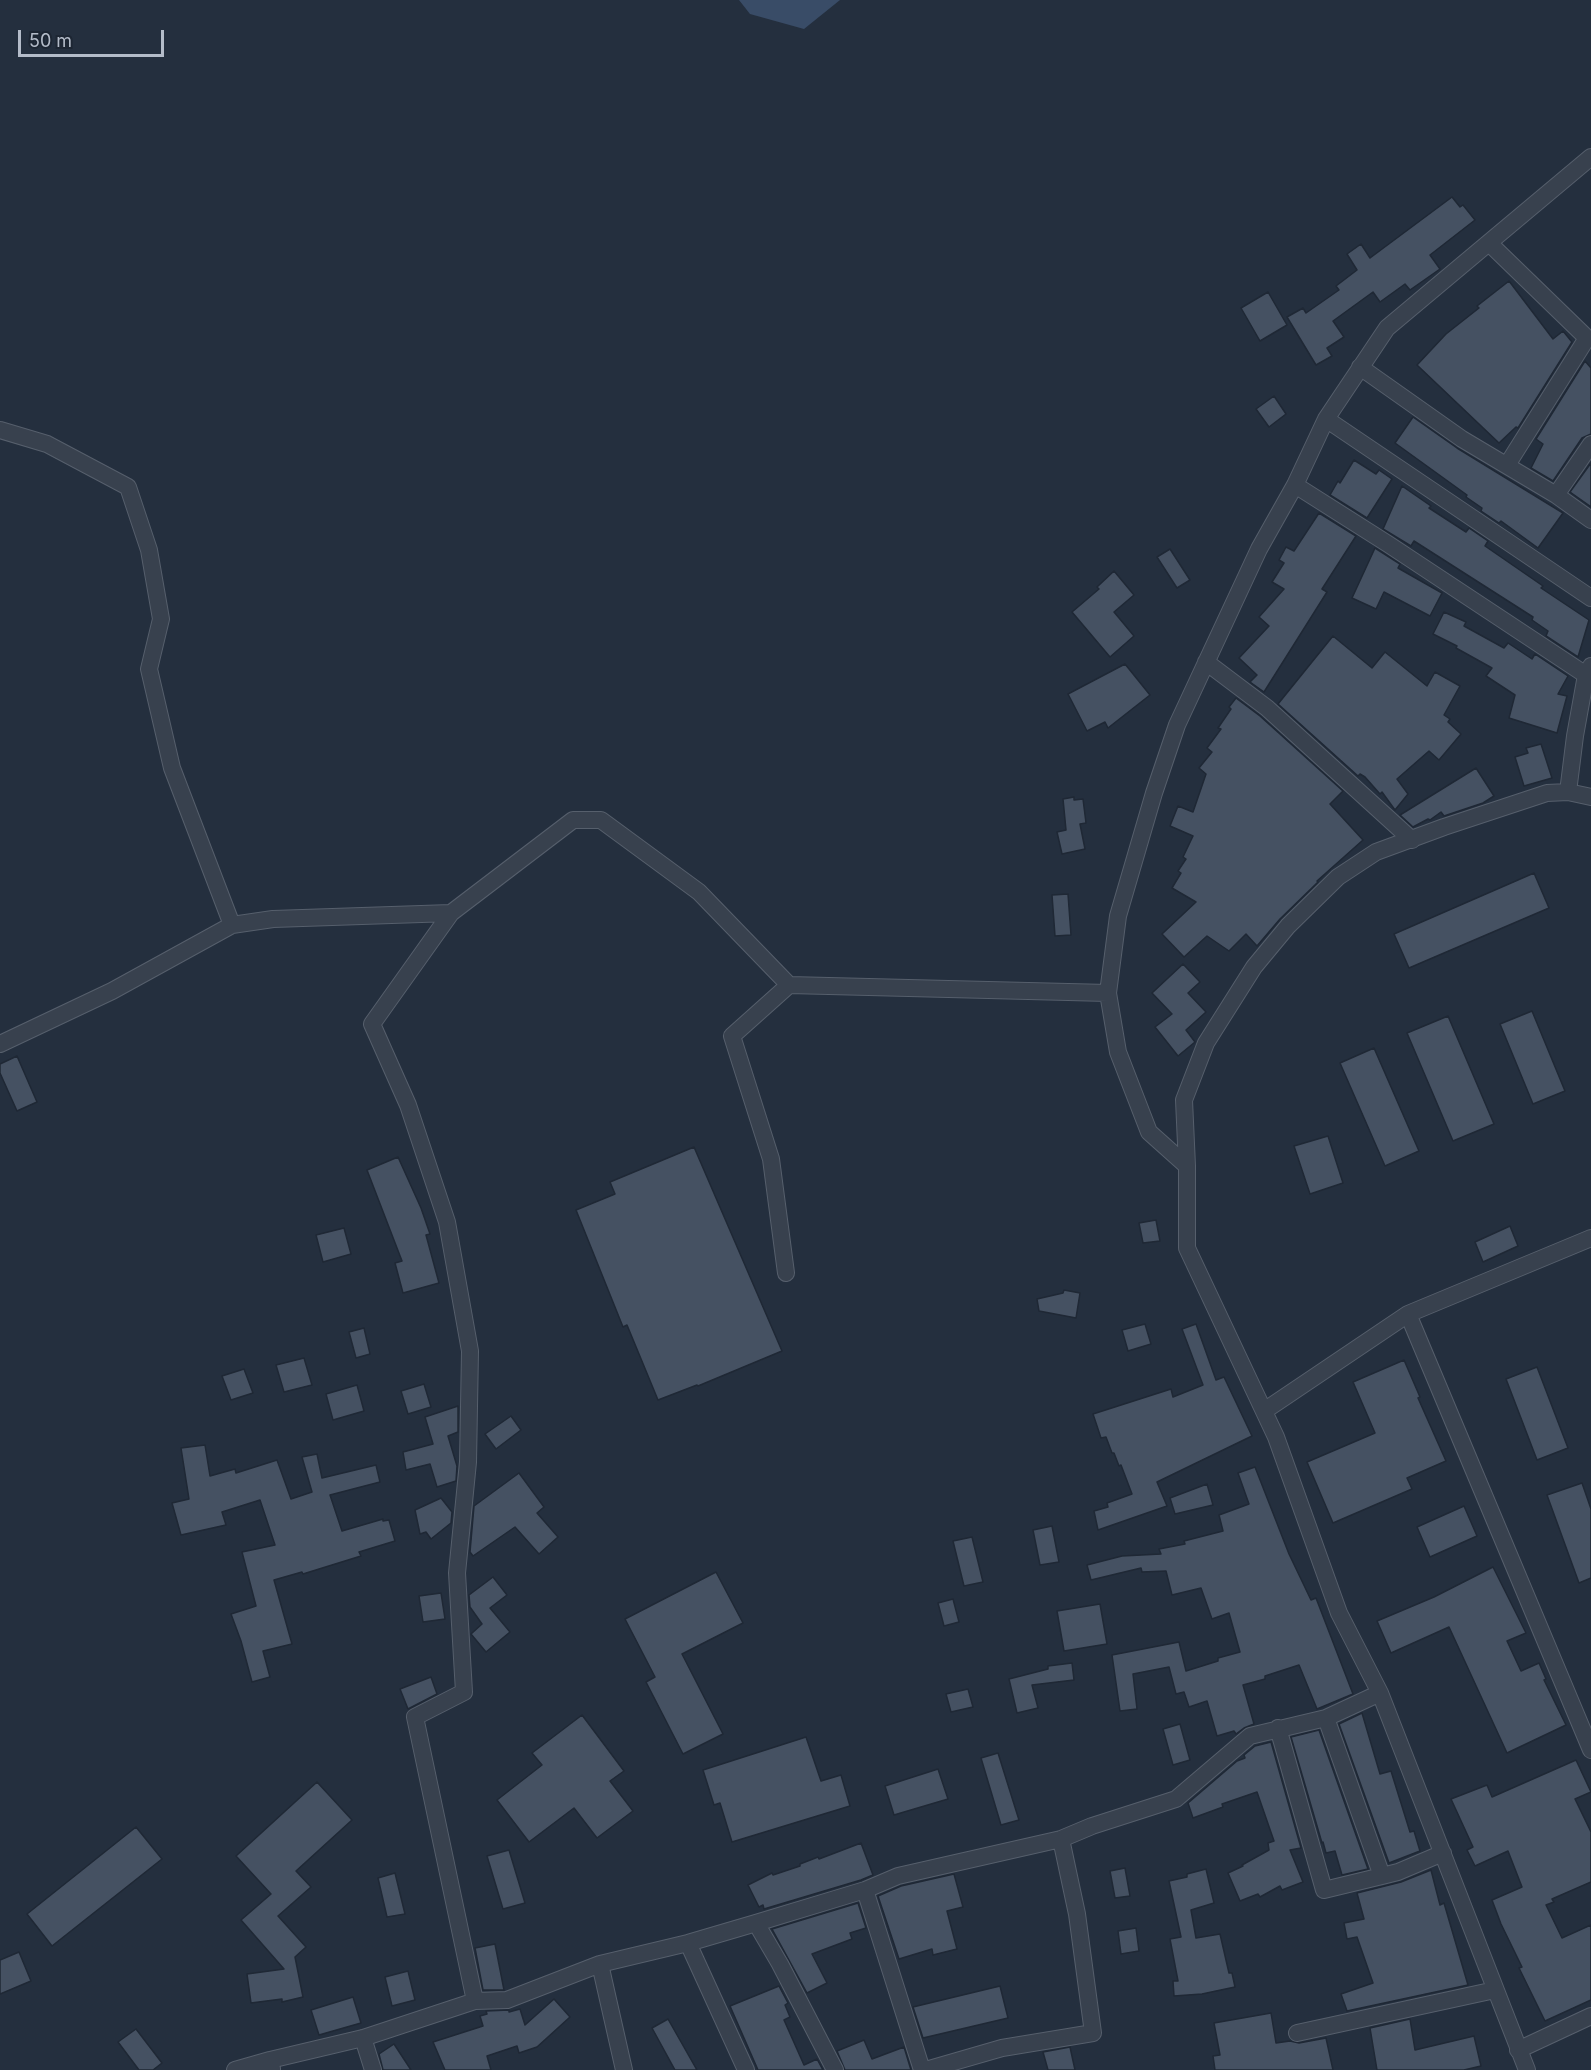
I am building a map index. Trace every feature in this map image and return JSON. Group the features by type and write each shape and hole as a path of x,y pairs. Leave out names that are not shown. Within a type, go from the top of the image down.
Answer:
{"street":[{"path":"1187,1166 1149,1132 1118,1052 1108,993 1118,916 1150,804 1177,725 1259,549 1295,485 1326,419 1387,328 1589,161"},
{"path":"1489,243 1589,340 1507,465"},
{"path":"1360,367 1462,439 1556,495 1591,520"},
{"path":"1326,419 1591,598"},
{"path":"0,430 47,444 128,487 149,550 160,619 149,669 172,768 232,925"},
{"path":"1556,495 1591,444"},
{"path":"1295,485 1589,670 1568,792"},
{"path":"1206,662 1267,708 1412,840"},
{"path":"1527,2070 1380,1693 1339,1613 1276,1437 1187,1248 1184,1100 1206,1043 1254,967 1288,926 1338,877 1376,852 1547,793 1568,792 1591,797"},
{"path":"475,2001 415,1717 465,1692 457,1573 468,1462 470,1351 447,1222 408,1105 372,1024 451,913 573,820 601,820 699,892 789,986"},
{"path":"0,1044 112,991 232,925 273,919 451,913"},
{"path":"786,1273 771,1159 732,1036 789,986 1108,993"},
{"path":"1264,1411 1408,1314 1591,1238"},
{"path":"1408,1314 1591,1750"},
{"path":"235,2070 271,2065 475,2001 507,2000 600,1964 688,1943 756,1923 865,1890 898,1876 1061,1839 1092,1826 1176,1799 1250,1736 1326,1718 1380,1693"},
{"path":"1326,1718 1382,1876"},
{"path":"1278,1728 1324,1890 1398,1872 1443,1853"},
{"path":"926,2070 1002,2048 1093,2033 1077,1914 1061,1839"},
{"path":"865,1890 922,2070"},
{"path":"756,1923 780,1964 834,2070"},
{"path":"688,1943 746,2070"},
{"path":"600,1964 624,2070"},
{"path":"1297,2033 1495,1990"},
{"path":"1518,2050 1591,2016"},
{"path":"363,2038 373,2070"}],"water":[{"path":"739,0 840,0 804,29 750,14"}],"building":[{"path":"1452,197 1460,207 1463,205 1475,220 1430,255 1440,269 1410,290 1405,284 1380,302 1373,292 1333,321 1344,337 1327,348 1332,356 1316,365 1287,317 1303,308 1306,313 1339,290 1336,286 1357,270 1347,254 1361,244 1370,258"},
{"path":"1509,281 1553,339 1563,331 1572,342 1518,428 1516,427 1499,443 1417,365 1446,334"},
{"path":"1268,292 1287,325 1260,341 1241,308"},
{"path":"1585,361 1591,368 1591,434 1582,438 1553,481 1531,468 1543,444 1536,439"},
{"path":"1274,396 1286,414 1269,427 1256,409"},
{"path":"1413,417 1457,448 1563,513 1538,548 1501,521 1499,523 1481,511 1482,508 1466,497 1467,495 1395,443"},
{"path":"1354,460 1376,474 1379,470 1392,479 1367,518 1330,495"},
{"path":"1591,463 1591,507 1570,492"},
{"path":"1402,486 1431,506 1429,508 1466,532 1469,528 1488,541 1485,546 1589,620 1578,657 1546,636 1548,631 1532,620 1533,617 1414,541 1411,546 1383,529"},
{"path":"1319,513 1356,536 1322,589 1327,592 1264,692 1250,682 1257,675 1239,658 1269,626 1259,617 1284,589 1272,582 1284,563 1279,560 1286,547 1294,551"},
{"path":"1375,548 1400,564 1398,568 1442,593 1430,616 1384,592 1376,609 1352,598"},
{"path":"1170,549 1190,580 1177,588 1157,557"},
{"path":"1114,571 1134,595 1114,612 1134,636 1110,657 1072,612 1099,589 1097,587"},
{"path":"1444,612 1466,622 1464,626 1504,648 1508,643 1532,659 1535,654 1568,676 1558,694 1567,696 1557,733 1509,718 1515,695 1486,676 1492,668 1433,634"},
{"path":"1333,636 1372,668 1385,652 1427,686 1435,672 1460,686 1444,715 1450,719 1448,722 1461,734 1439,760 1429,751 1397,779 1408,794 1395,810 1382,792 1380,794 1365,777 1360,774 1358,776 1278,704"},
{"path":"1125,664 1150,695 1108,728 1105,722 1087,731 1068,694"},
{"path":"1236,698 1260,716 1343,791 1330,804 1363,840 1317,881 1257,946 1246,934 1229,951 1207,936 1184,957 1162,934 1196,902 1172,888 1181,873 1178,871 1186,859 1183,857 1193,836 1170,826 1178,806 1193,812 1206,774 1199,768 1212,752 1207,748 1221,729 1218,728"},
{"path":"1541,744 1552,778 1524,786 1515,757 1528,753 1526,748"},
{"path":"1476,768 1494,796 1483,803 1444,816 1441,812 1430,820 1413,827 1400,815"},
{"path":"1074,797 1074,800 1083,799 1086,823 1080,824 1085,849 1062,854 1057,832 1066,830 1063,799"},
{"path":"1534,873 1549,908 1409,968 1394,934"},
{"path":"1068,894 1071,935 1055,936 1052,895"},
{"path":"1183,964 1200,982 1188,993 1206,1012 1186,1030 1195,1042 1178,1056 1155,1027 1172,1014 1152,993"},
{"path":"1532,1011 1565,1091 1533,1104 1500,1024"},
{"path":"1448,1016 1494,1124 1453,1141 1407,1033"},
{"path":"1374,1048 1419,1151 1385,1166 1340,1063"},
{"path":"17,1056 37,1102 17,1111 0,1073 0,1064"},
{"path":"1328,1136 1343,1183 1310,1194 1294,1146"},
{"path":"694,1147 782,1351 658,1400 627,1325 623,1327 576,1210 615,1194 610,1182"},
{"path":"398,1157 430,1234 426,1235 439,1283 403,1293 395,1263 402,1261 367,1170"},
{"path":"1156,1220 1160,1241 1143,1243 1139,1223"},
{"path":"1510,1226 1518,1246 1483,1262 1475,1242"},
{"path":"344,1228 351,1254 323,1262 316,1235"},
{"path":"1064,1290 1080,1293 1076,1318 1039,1311 1037,1299 1063,1293"},
{"path":"1145,1324 1151,1344 1128,1351 1122,1330"},
{"path":"1196,1324 1216,1380 1224,1377 1252,1436 1157,1482 1167,1506 1098,1530 1094,1511 1108,1507 1107,1503 1132,1494 1121,1465 1119,1466 1112,1453 1106,1437 1101,1438 1093,1414 1171,1389 1173,1397 1203,1385 1182,1329"},
{"path":"364,1328 370,1354 356,1358 349,1332"},
{"path":"304,1358 312,1385 284,1392 276,1365"},
{"path":"1404,1360 1446,1461 1407,1478 1412,1489 1333,1523 1307,1462 1375,1433 1353,1382"},
{"path":"1537,1367 1568,1448 1537,1460 1506,1379"},
{"path":"244,1369 253,1393 231,1400 222,1376"},
{"path":"424,1384 431,1407 408,1414 401,1391"},
{"path":"357,1385 364,1411 333,1420 326,1394"},
{"path":"458,1406 458,1432 448,1436 457,1466 456,1481 437,1487 430,1464 406,1470 403,1452 433,1444 425,1417"},
{"path":"511,1416 521,1430 496,1449 485,1434"},
{"path":"205,1445 210,1476 235,1469 236,1473 277,1460 291,1499 312,1492 302,1457 317,1454 322,1478 376,1465 380,1482 330,1495 342,1531 383,1519 383,1521 389,1520 395,1541 359,1552 361,1556 303,1574 302,1572 274,1580 292,1644 263,1651 270,1677 252,1682 231,1614 256,1606 242,1552 275,1545 260,1500 222,1512 226,1525 181,1535 172,1503 189,1499 181,1448"},
{"path":"1255,1467 1289,1554 1311,1600 1316,1598 1353,1694 1317,1709 1299,1665 1243,1685 1254,1724 1236,1734 1234,1731 1217,1736 1207,1701 1189,1707 1184,1692 1176,1694 1169,1667 1133,1674 1137,1709 1120,1711 1112,1655 1179,1642 1186,1671 1240,1652 1229,1613 1212,1619 1201,1588 1172,1595 1166,1571 1142,1572 1141,1568 1091,1580 1087,1565 1122,1556 1161,1554 1159,1549 1185,1544 1184,1541 1223,1531 1219,1515 1249,1504 1238,1473"},
{"path":"519,1473 544,1507 537,1513 558,1537 539,1554 515,1527 473,1556 470,1552 474,1506"},
{"path":"1582,1483 1591,1509 1591,1578 1579,1583 1547,1495"},
{"path":"1207,1484 1213,1505 1175,1514 1170,1498"},
{"path":"441,1498 452,1512 451,1523 431,1539 426,1532 420,1534 415,1510"},
{"path":"1464,1506 1477,1536 1430,1557 1417,1527"},
{"path":"1052,1526 1059,1562 1040,1565 1033,1530"},
{"path":"972,1537 983,1582 964,1586 953,1541"},
{"path":"1493,1567 1526,1633 1507,1641 1521,1671 1539,1663 1546,1679 1544,1680 1566,1725 1507,1753 1449,1627 1391,1653 1377,1621 1434,1597"},
{"path":"716,1572 743,1623 682,1654 723,1734 683,1754 646,1682 655,1677 625,1619"},
{"path":"493,1577 507,1595 490,1608 510,1632 486,1652 471,1634 482,1624 470,1607 469,1595"},
{"path":"441,1593 445,1619 423,1622 419,1596"},
{"path":"953,1599 959,1622 944,1626 938,1603"},
{"path":"1100,1604 1107,1644 1064,1651 1057,1611"},
{"path":"1072,1663 1074,1680 1032,1685 1038,1708 1017,1713 1009,1679 1048,1669 1048,1666"},
{"path":"431,1677 437,1694 408,1709 400,1689"},
{"path":"968,1689 973,1707 951,1712 946,1694"},
{"path":"1362,1713 1380,1774 1391,1771 1410,1832 1414,1831 1420,1851 1389,1863 1339,1724"},
{"path":"582,1715 624,1771 610,1781 633,1811 597,1838 574,1808 529,1842 497,1800 542,1765 532,1753"},
{"path":"1180,1724 1190,1760 1173,1765 1163,1729"},
{"path":"1319,1730 1368,1869 1342,1875 1335,1851 1326,1853 1322,1843 1291,1737"},
{"path":"806,1737 821,1781 841,1775 850,1806 732,1842 720,1803 714,1805 703,1770"},
{"path":"1271,1742 1301,1848 1290,1850 1303,1882 1282,1890 1280,1886 1260,1897 1258,1894 1240,1901 1228,1873 1269,1850 1268,1843 1274,1841 1257,1792 1222,1804 1223,1807 1193,1818 1188,1803 1237,1761 1245,1758 1244,1755 1255,1746"},
{"path":"998,1753 1019,1820 1001,1825 981,1758"},
{"path":"1576,1760 1591,1792 1575,1799 1591,1832 1591,1882 1552,1899 1554,1902 1546,1905 1562,1938 1591,1925 1591,2000 1545,2021 1519,1968 1522,1967 1492,1900 1522,1887 1508,1851 1475,1866 1467,1850 1473,1847 1451,1799 1487,1785 1492,1797"},
{"path":"938,1769 948,1799 894,1815 885,1786"},
{"path":"317,1782 352,1820 296,1871 311,1887 278,1916 306,1947 295,1957 303,1997 282,2002 282,1999 251,2003 247,1974 284,1969 241,1920 271,1894 236,1856"},
{"path":"136,1827 162,1859 52,1946 27,1914"},
{"path":"861,1843 873,1875 861,1880 764,1909 763,1905 759,1907 748,1885 772,1873 773,1875 800,1866 818,1857 819,1859"},
{"path":"509,1850 525,1903 503,1909 487,1856"},
{"path":"1125,1868 1130,1896 1115,1898 1110,1871"},
{"path":"1206,1869 1214,1903 1191,1910 1196,1938 1220,1934 1229,1973 1232,1973 1235,1987 1202,1994 1174,1996 1173,1981 1178,1981 1170,1939 1181,1937 1169,1881"},
{"path":"1431,1870 1440,1905 1444,1903 1468,1985 1347,2011 1341,1994 1373,1983 1357,1937 1347,1939 1344,1923 1364,1919 1357,1893 1401,1882"},
{"path":"395,1873 405,1914 387,1917 378,1878"},
{"path":"954,1874 963,1907 947,1911 957,1949 933,1955 932,1949 899,1959 878,1896 901,1886"},
{"path":"858,1903 866,1928 850,1933 852,1939 812,1954 827,1983 807,1993 772,1929"},
{"path":"1136,1928 1139,1951 1121,1954 1118,1931"},
{"path":"495,1944 504,1990 483,1990 475,1948"},
{"path":"19,1952 31,1981 0,1994 0,1960"},
{"path":"408,1971 415,2000 392,2006 385,1977"},
{"path":"779,1986 788,2003 785,2005 790,2017 784,2020 804,2065 817,2059 823,2070 758,2070 730,2006"},
{"path":"1000,1986 1008,2018 923,2038 913,2007"},
{"path":"353,1997 361,2023 319,2035 311,2010"},
{"path":"554,1999 570,2017 537,2047 519,2053 517,2046 487,2056 491,2070 445,2070 433,2042 483,2026 480,2016 487,2014 486,2011 509,2010 509,2012 520,2009 525,2025"},
{"path":"1271,2013 1276,2043 1290,2041 1299,2043 1326,2038 1333,2070 1215,2070 1213,2056 1220,2055 1214,2023"},
{"path":"668,2019 697,2070 675,2070 652,2028"},
{"path":"1410,2019 1415,2050 1474,2036 1481,2066 1464,2070 1377,2070 1370,2028"},
{"path":"136,2029 162,2063 153,2070 139,2070 118,2042"},
{"path":"864,2040 872,2059 904,2047 911,2070 845,2070 837,2051"},
{"path":"394,2044 411,2070 383,2070 379,2054"},
{"path":"1070,2047 1075,2070 1048,2070 1043,2052"}]}
